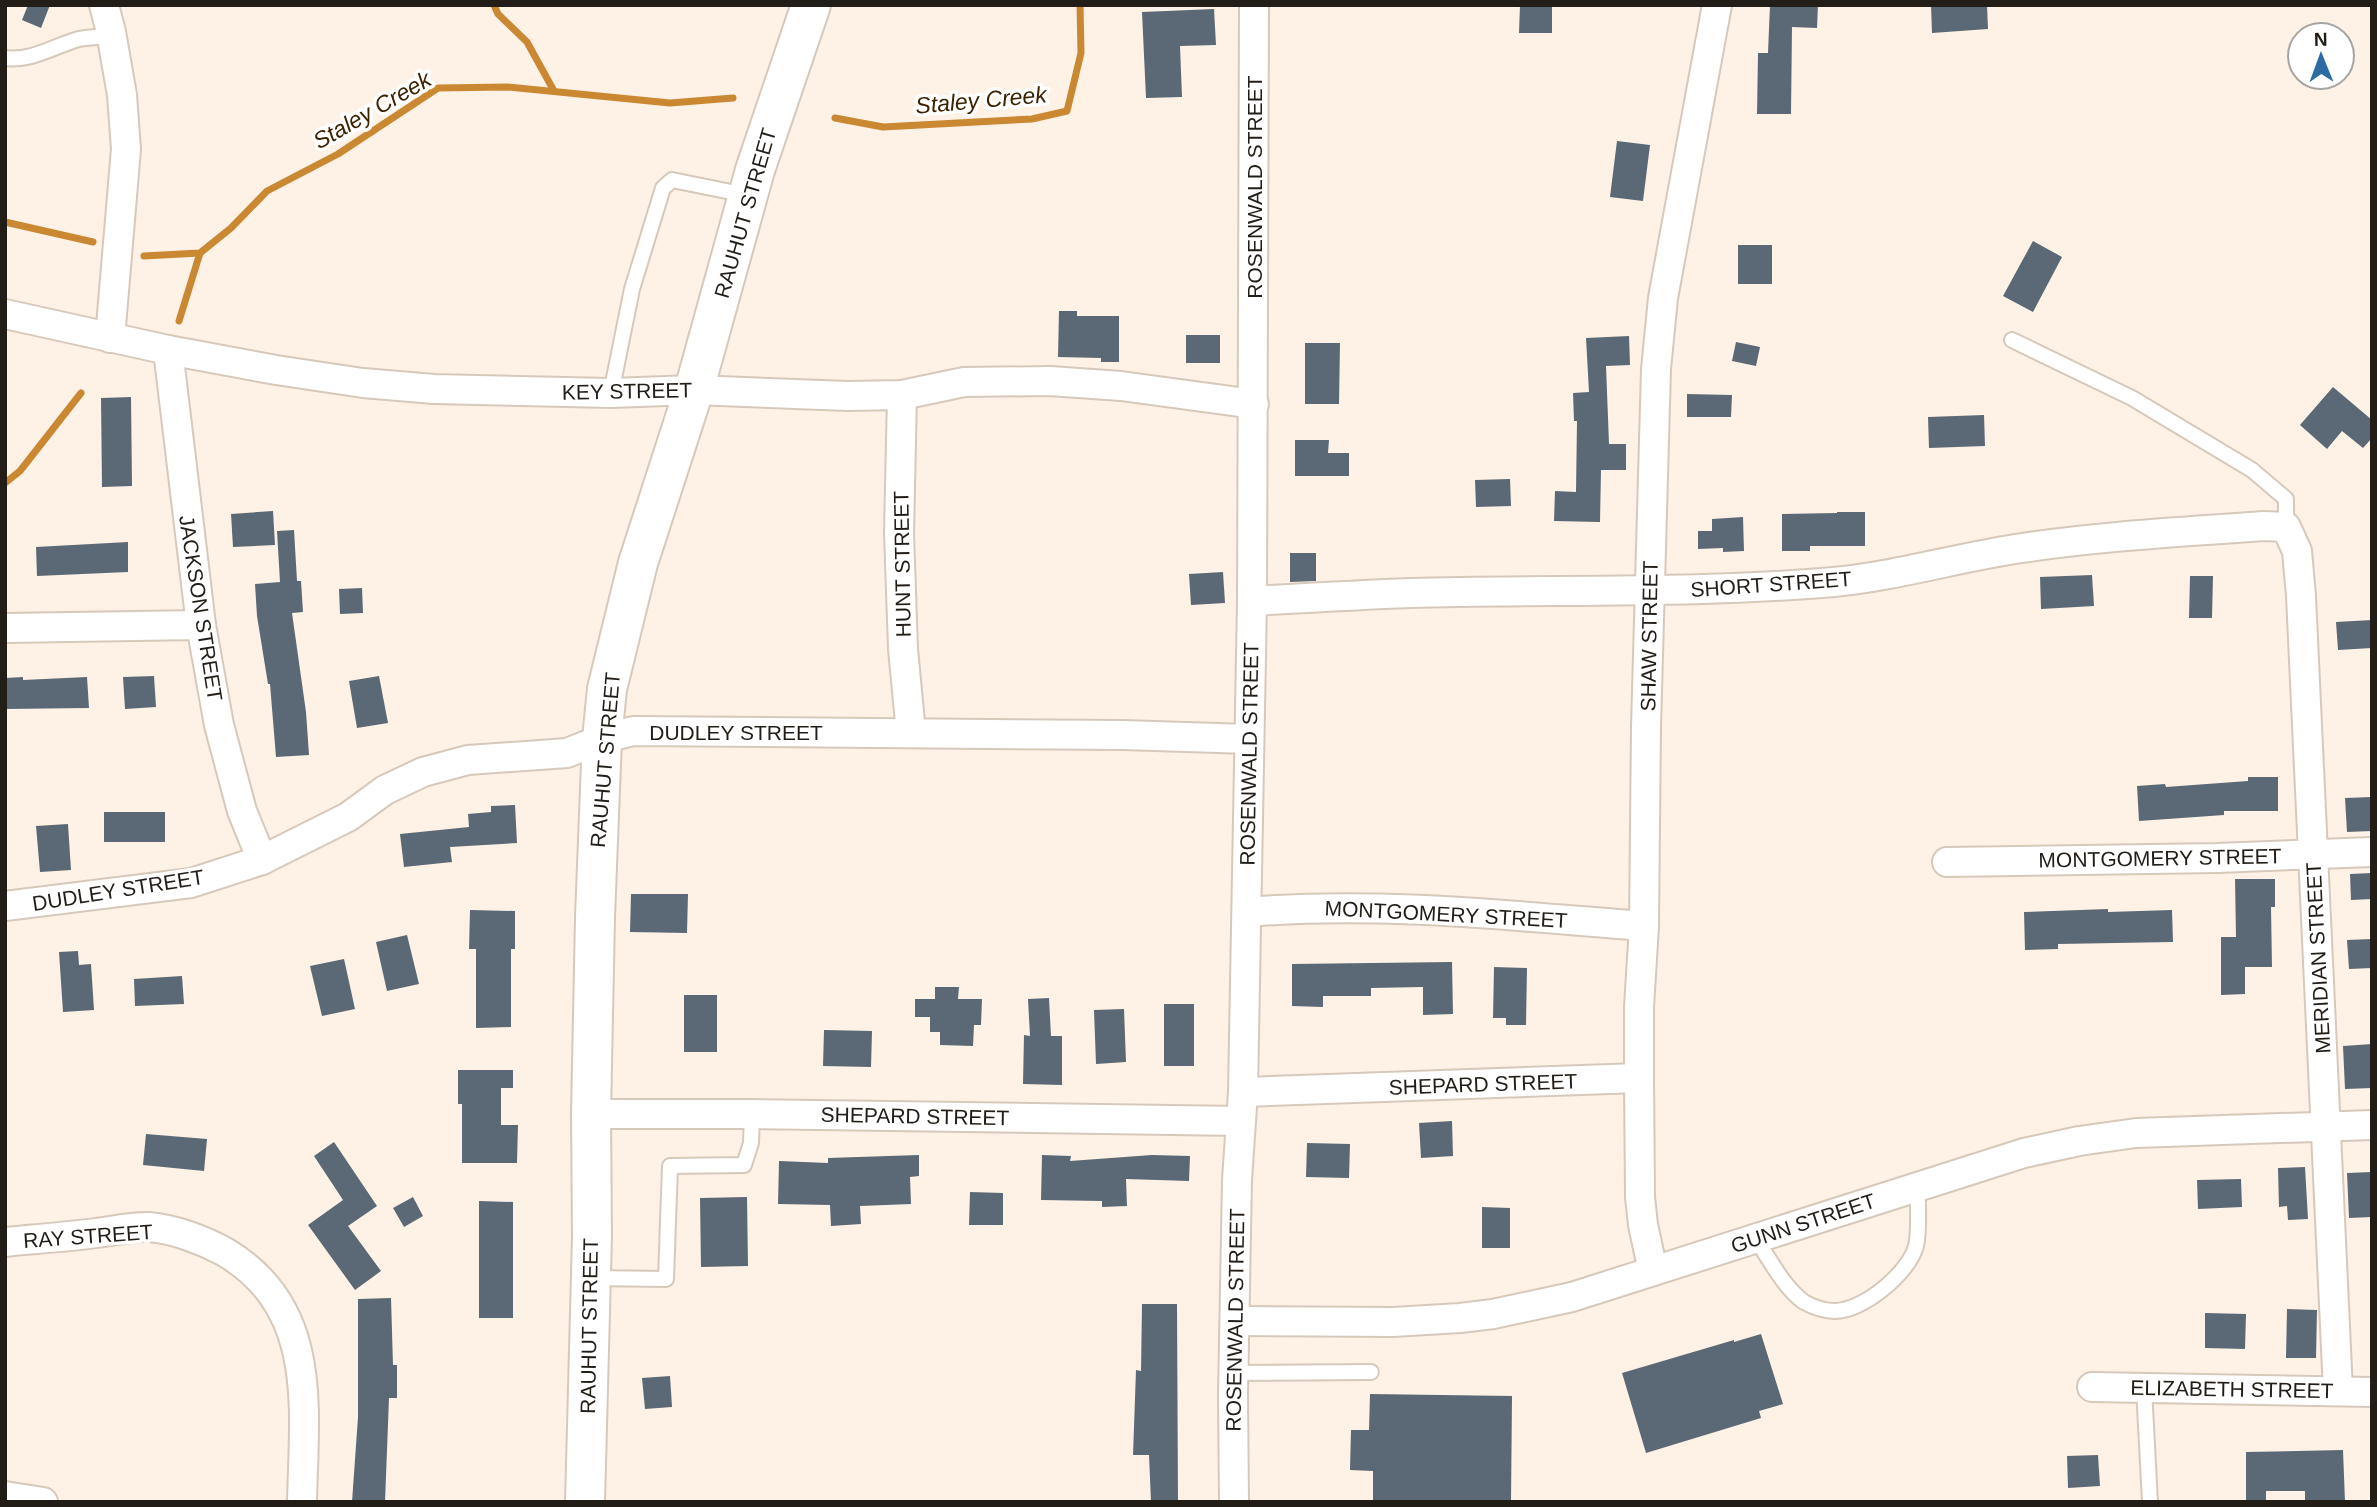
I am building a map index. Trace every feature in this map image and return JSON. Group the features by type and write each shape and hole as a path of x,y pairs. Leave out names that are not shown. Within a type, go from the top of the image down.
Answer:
{"main road":[{"name":"RAUHUT STREET","path":"585,1502 591,1278 595,917 602,739 607,689 627,602 694,390 748,196 811,5"}],"street":[{"path":"104,5 122,95 126,149 110,338"},
{"name":"ROSENWALD STREET","path":"1234,1502 1233,1373 1247,912 1252,601 1254,5"},
{"name":"SHAW STREET","path":"1653,1271 1640,1197 1639,1007 1644,926 1656,369 1663,298 1717,5"},
{"name":"KEY STREET","path":"5,314 168,350 363,383 434,389 611,393 694,390 848,396 902,395 964,382 1050,381 1121,386 1254,404"},
{"name":"JACKSON STREET","path":"168,350 201,625 219,725 242,811 262,860"},
{"name":"HUNT STREET","path":"902,395 899,533 903,649 911,733"},
{"name":"SHORT STREET","path":"1252,601 1410,593 1650,591 1838,581 1913,570 2019,548 2092,539 2264,526 2286,527"},
{"name":"MERIDIAN STREET","path":"2286,527 2297,551 2338,1391"},
{"path":"5,628 201,625"},
{"name":"DUDLEY STREET","path":"5,906 191,883 262,860 348,817 385,790 422,772 468,760 566,753 633,731 1123,735 1249,739"},
{"name":"MONTGOMERY STREET","path":"1947,862 2372,852"},
{"name":"MONTGOMERY STREET","path":"1247,912 1331,908 1445,911 1644,926"},
{"name":"SHEPARD STREET","path":"1242,1092 1639,1078"},
{"name":"SHEPARD STREET","path":"591,1114 1240,1121"},
{"name":"GUNN STREET","path":"1235,1321 1393,1322 1493,1314 1572,1297 2024,1153 2079,1140 2136,1133 2372,1125"},
{"name":"RAY STREET","path":"5,1242 149,1227 186,1235 217,1248 244,1264 274,1296 291,1326 304,1405 302,1502"},
{"name":"ELIZABETH STREET","path":"2092,1387 2372,1392"},
{"path":"5,1496 43,1502"}],"lane":[{"path":"5,58 32,57 79,39 112,37"},
{"path":"611,393 632,289 663,188 672,180 748,196"},
{"path":"2012,340 2132,398 2252,470 2286,499 2286,527"},
{"path":"591,1278 666,1279 670,1166 744,1165 751,1143 752,1114"},
{"path":"1755,1238 1791,1291 1806,1303 1819,1309 1845,1310 1888,1285 1910,1262 1916,1246 1918,1187"},
{"path":"1233,1373 1371,1372"},
{"path":"2144,1388 2150,1502"}],"building":[{"path":"28,5 50,5 41,28 22,20"},
{"path":"1520,5 1552,5 1552,33 1519,33"},
{"path":"1770,5 1818,5 1817,28 1792,27 1791,114 1757,114 1758,53 1768,53"},
{"path":"1931,5 1987,5 1988,29 1932,33"},
{"path":"1214,9 1216,45 1180,46 1182,97 1146,98 1142,12"},
{"path":"1617,141 1650,145 1643,201 1610,197"},
{"path":"2033,241 2062,257 2033,312 2003,296"},
{"path":"1738,245 1772,245 1772,284 1738,284"},
{"path":"1059,311 1077,311 1077,316 1119,316 1119,362 1101,362 1101,358 1058,357"},
{"path":"1186,335 1220,335 1220,363 1186,363"},
{"path":"1629,336 1630,365 1606,366 1609,444 1626,444 1626,470 1601,470 1600,522 1554,521 1555,491 1576,492 1577,421 1574,421 1573,393 1589,392 1586,338"},
{"path":"1736,342 1760,347 1756,366 1732,361"},
{"path":"1305,343 1340,343 1339,404 1305,404"},
{"path":"2333,387 2372,420 2372,438 2363,448 2342,431 2327,449 2300,425"},
{"path":"1687,394 1732,395 1731,417 1687,417"},
{"path":"131,397 132,486 102,487 101,398"},
{"path":"1984,415 1985,446 1929,448 1928,417"},
{"path":"1295,440 1329,440 1328,453 1349,453 1349,476 1295,476"},
{"path":"1510,479 1511,506 1476,507 1475,480"},
{"path":"273,511 275,545 233,547 231,514"},
{"path":"1865,512 1865,546 1810,546 1810,551 1782,551 1782,514"},
{"path":"1743,517 1744,551 1698,549 1698,531 1712,531 1712,519"},
{"path":"294,530 297,581 301,581 303,612 292,613 306,712 309,755 276,757 270,684 257,616 255,584 280,582 277,531"},
{"path":"128,542 128,572 37,576 36,547"},
{"path":"1290,553 1316,553 1316,581 1290,582"},
{"path":"1223,572 1225,603 1191,605 1189,574"},
{"path":"2092,575 2094,606 2041,609 2040,577"},
{"path":"2190,576 2213,576 2212,618 2189,618"},
{"path":"362,588 363,613 340,614 339,589"},
{"path":"2372,620 2372,648 2338,650 2336,622"},
{"path":"154,676 156,707 125,709 123,677"},
{"path":"379,676 388,723 357,728 349,681"},
{"path":"23,677 23,680 87,677 89,708 5,709 5,678"},
{"path":"2248,777 2278,777 2278,811 2224,811 2224,815 2139,821 2137,786 2165,784 2166,787 2248,781"},
{"path":"2372,797 2372,831 2347,832 2345,798"},
{"path":"515,805 517,843 450,847 452,862 404,867 400,834 469,827 468,814 491,812 491,806"},
{"path":"104,812 165,812 165,842 104,842"},
{"path":"68,824 71,870 40,872 36,826"},
{"path":"2372,873 2372,899 2351,900 2350,874"},
{"path":"2235,879 2275,879 2275,907 2271,907 2272,967 2245,967 2245,994 2221,995 2221,937 2236,937"},
{"path":"631,894 688,894 687,933 630,932"},
{"path":"2108,909 2108,912 2172,910 2173,942 2058,944 2058,949 2025,950 2024,912"},
{"path":"470,910 515,911 515,949 511,949 511,1027 476,1028 476,949 469,949"},
{"path":"407,935 419,984 387,991 376,942"},
{"path":"2372,939 2372,968 2349,969 2347,940"},
{"path":"78,951 79,965 91,964 94,1010 63,1012 59,952"},
{"path":"344,959 355,1009 322,1016 310,966"},
{"path":"1452,962 1453,1014 1423,1015 1423,987 1371,988 1371,996 1323,996 1323,1007 1292,1006 1292,964"},
{"path":"1494,967 1527,968 1526,1025 1506,1025 1506,1018 1493,1018"},
{"path":"182,976 184,1004 135,1006 134,979"},
{"path":"935,987 959,987 958,999 982,999 981,1025 974,1025 973,1046 940,1045 940,1032 930,1032 930,1017 915,1017 915,999 935,999"},
{"path":"684,995 717,995 717,1052 684,1052"},
{"path":"1049,998 1051,1036 1062,1036 1062,1085 1023,1084 1024,1035 1030,1036 1028,999"},
{"path":"1164,1004 1194,1004 1194,1066 1164,1066"},
{"path":"1124,1009 1126,1062 1096,1064 1094,1010"},
{"path":"824,1030 872,1031 871,1067 823,1066"},
{"path":"2372,1044 2372,1088 2345,1089 2343,1046"},
{"path":"458,1070 513,1070 513,1088 501,1088 501,1125 518,1125 517,1163 462,1163 462,1104 458,1104"},
{"path":"1452,1121 1453,1156 1421,1158 1419,1123"},
{"path":"146,1134 207,1139 204,1171 143,1165"},
{"path":"334,1142 377,1206 348,1226 381,1271 355,1290 308,1225 343,1200 314,1156"},
{"path":"1307,1143 1350,1144 1349,1178 1306,1177"},
{"path":"919,1155 919,1176 910,1177 911,1204 860,1206 861,1224 831,1226 830,1205 778,1204 779,1161 828,1163 828,1158"},
{"path":"1042,1155 1071,1156 1070,1161 1152,1155 1190,1156 1189,1181 1126,1179 1127,1206 1102,1207 1102,1201 1041,1200"},
{"path":"2305,1167 2308,1219 2288,1220 2287,1206 2279,1207 2278,1168"},
{"path":"2372,1172 2372,1217 2349,1218 2347,1173"},
{"path":"2241,1179 2242,1207 2198,1209 2197,1180"},
{"path":"970,1192 1003,1193 1003,1225 969,1225"},
{"path":"413,1197 423,1216 404,1227 393,1208"},
{"path":"747,1197 748,1266 701,1267 700,1198"},
{"path":"479,1201 513,1202 513,1318 479,1318"},
{"path":"1482,1207 1510,1208 1510,1248 1482,1248"},
{"path":"391,1298 397,1398 389,1398 385,1502 352,1502 358,1417 358,1299"},
{"path":"1142,1304 1177,1304 1178,1502 1151,1502 1149,1455 1133,1455 1136,1370 1141,1371"},
{"path":"2287,1309 2317,1310 2316,1358 2286,1358"},
{"path":"2205,1313 2246,1314 2245,1349 2205,1348"},
{"path":"1761,1334 1783,1404 1759,1411 1761,1418 1646,1453 1622,1373"},
{"path":"670,1376 672,1407 645,1409 642,1378"},
{"path":"1370,1394 1512,1396 1511,1502 1373,1502 1373,1471 1350,1470 1351,1430 1369,1430"},
{"path":"2343,1450 2345,1502 2305,1502 2305,1491 2266,1491 2266,1502 2246,1502 2246,1452"},
{"path":"2098,1455 2100,1486 2068,1488 2067,1456"}],"waterway":[{"path":"494,5 498,14 527,42 554,91"},
{"name":"Staley Creek","path":"835,118 883,127 1032,119 1067,111 1081,53 1080,5"},
{"name":"Staley Creek","path":"144,256 200,253 231,228 267,191 338,154 438,88 507,87 670,103 733,98"},
{"name":"Staley Creek","path":"5,222 93,242"},
{"path":"179,321 200,253"},
{"path":"5,483 20,471 81,393"}]}
